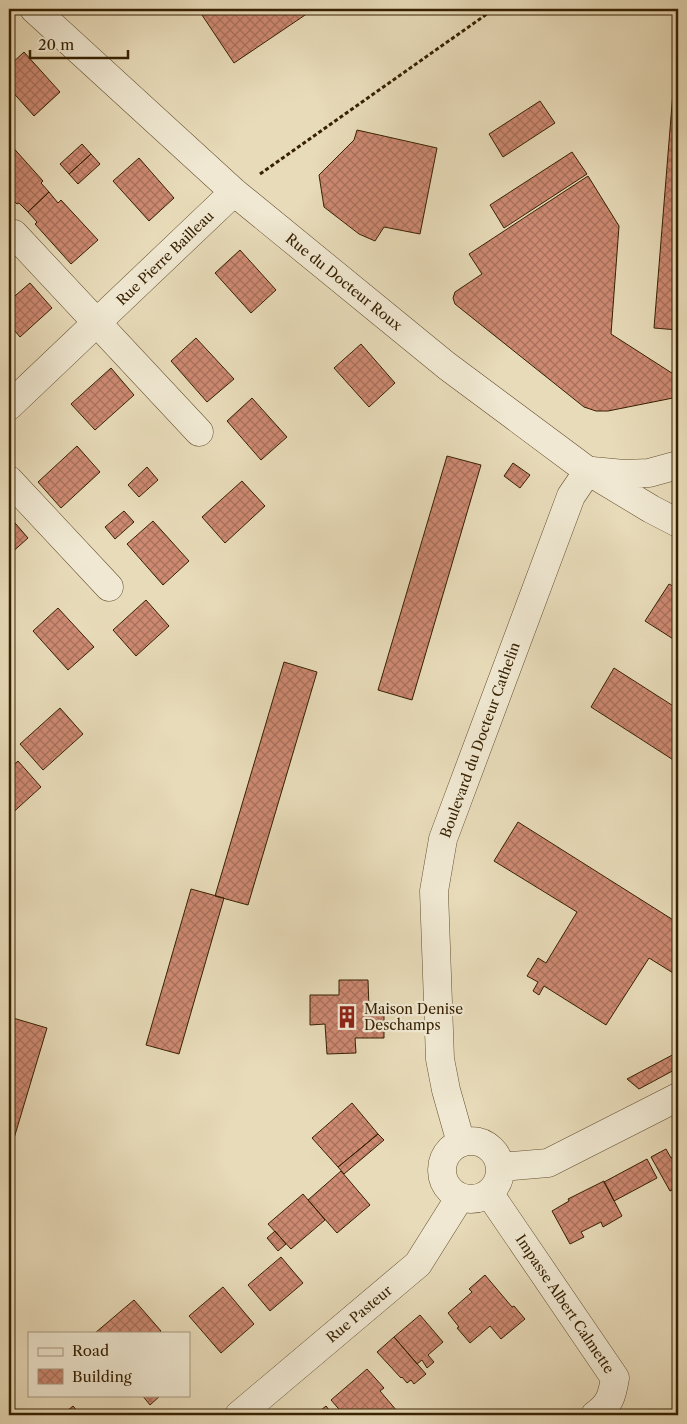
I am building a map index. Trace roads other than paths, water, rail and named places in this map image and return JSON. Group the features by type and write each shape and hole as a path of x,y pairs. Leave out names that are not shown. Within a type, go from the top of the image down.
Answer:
{"street":[{"name":"Rue du Docteur Roux","path":"34,9 234,192 447,366 588,471 678,523"},
{"name":"Rue Pierre Bailleau","path":"9,406 234,192"},
{"path":"14,234 199,432"},
{"path":"588,471 624,474 649,473 678,465"},
{"name":"Boulevard du Docteur Cathelin","path":"461,1143 446,1090 440,1059 434,891 442,839 571,496 588,471"},
{"path":"9,480 109,587"},
{"path":"500,1167 548,1163 678,1097"},
{"path":"471,1141 482,1143 491,1148 498,1157 500,1167 500,1177 496,1186 480,1198 470,1199 460,1197 447,1186 442,1170 444,1158 451,1149 461,1143 471,1141"},
{"name":"Impasse Albert Calmette","path":"489,1193 615,1378 612,1395 601,1410 594,1415"},
{"name":"Rue Pasteur","path":"239,1415 418,1264 460,1197"}],"place":[{"name":"Maison Denise Deschamps","path":"347,1017"}]}
